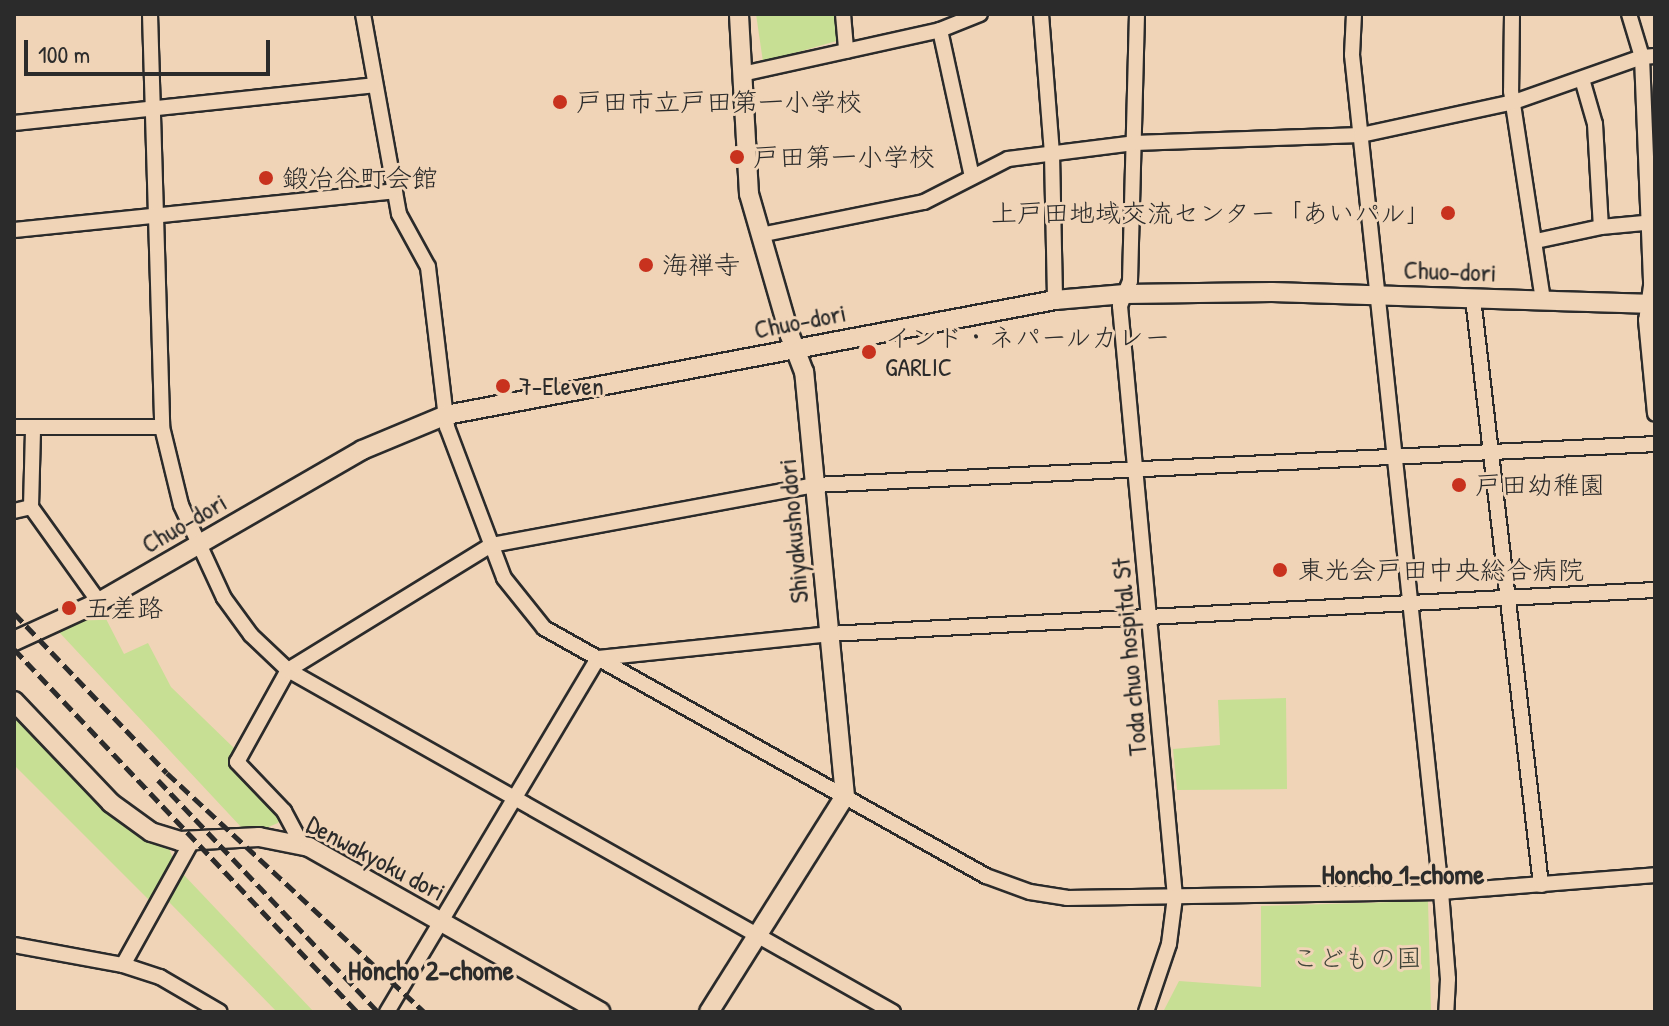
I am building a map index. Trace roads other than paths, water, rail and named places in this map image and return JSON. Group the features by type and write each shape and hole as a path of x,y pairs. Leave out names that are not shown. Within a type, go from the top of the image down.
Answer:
{"street":[{"path":"150,14 162,427 181,505 224,598 251,635 288,670 893,1012"},
{"path":"363,14 399,214 428,267 447,427 504,578 526,610 544,628 986,876 1030,892 1067,898 1441,892 1655,875"},
{"name":"Shiyakusho dori","path":"739,14 749,194 804,372 845,796"},
{"path":"843,14 846,51"},
{"path":"742,74 940,30 980,14"},
{"path":"1041,14 1052,154 1055,300"},
{"name":"Toda chuo hospital St","path":"1137,14 1130,281 1120,306 1175,897 1169,944 1146,1012"},
{"path":"1354,14 1352,55 1441,892 1448,979 1446,1012"},
{"path":"1512,14 1514,102 1543,300"},
{"path":"1629,14 1648,56 1652,304 1646,320 1655,414"},
{"path":"940,30 972,177"},
{"path":"760,235 924,202 1008,159 1134,143 1361,135 1514,102 1648,56"},
{"path":"1582,79 1595,124 1601,227"},
{"path":"14,123 374,85"},
{"path":"14,230 395,191"},
{"path":"1536,241 1601,227 1652,222"},
{"name":"Chuo-dori","path":"14,641 99,602 362,450 446,415 1055,300 1203,291 1652,304"},
{"path":"1473,298 1541,885"},
{"path":"14,427 162,427"},
{"path":"33,428 31,507 99,602"},
{"path":"301,843 284,811 237,762 288,670 491,545 815,485 1655,444"},
{"path":"14,511 31,507"},
{"path":"598,658 829,634 1655,590"},
{"path":"387,1012 598,658"},
{"name":"Denwakyoku dori","path":"14,701 122,814 151,832 168,839 192,841 259,837 301,843 601,1012"},
{"path":"709,1012 845,796"},
{"path":"123,965 192,841"},
{"path":"14,945 123,965 160,977 220,1012"}],"railway":[{"path":"14,613 167,773 424,1012"},
{"path":"14,649 357,1012"},
{"path":"158,780 378,1012"}],"place":[{"name":"戸田市立戸田第一小学校","path":"560,102"},
{"name":"戸田第一小学校","path":"737,157"},
{"name":"鍛冶谷町会館","path":"266,178"},
{"name":"上戸田地域交流センター「あいパル」","path":"1448,213"},
{"name":"海禅寺","path":"646,265"},
{"name":"インド・ネパールカレー GARLIC","path":"869,352"},
{"name":"7-Eleven","path":"503,386"},
{"name":"戸田幼稚園","path":"1459,485"},
{"name":"東光会戸田中央総合病院","path":"1280,570"},
{"name":"五差路","path":"69,608"}],"district":[{"name":"Honcho 1-chome","path":"1403,874"},
{"name":"Honcho 2-chome","path":"431,970"}],"park label":[{"name":"こどもの国","path":"1357,958"}]}
